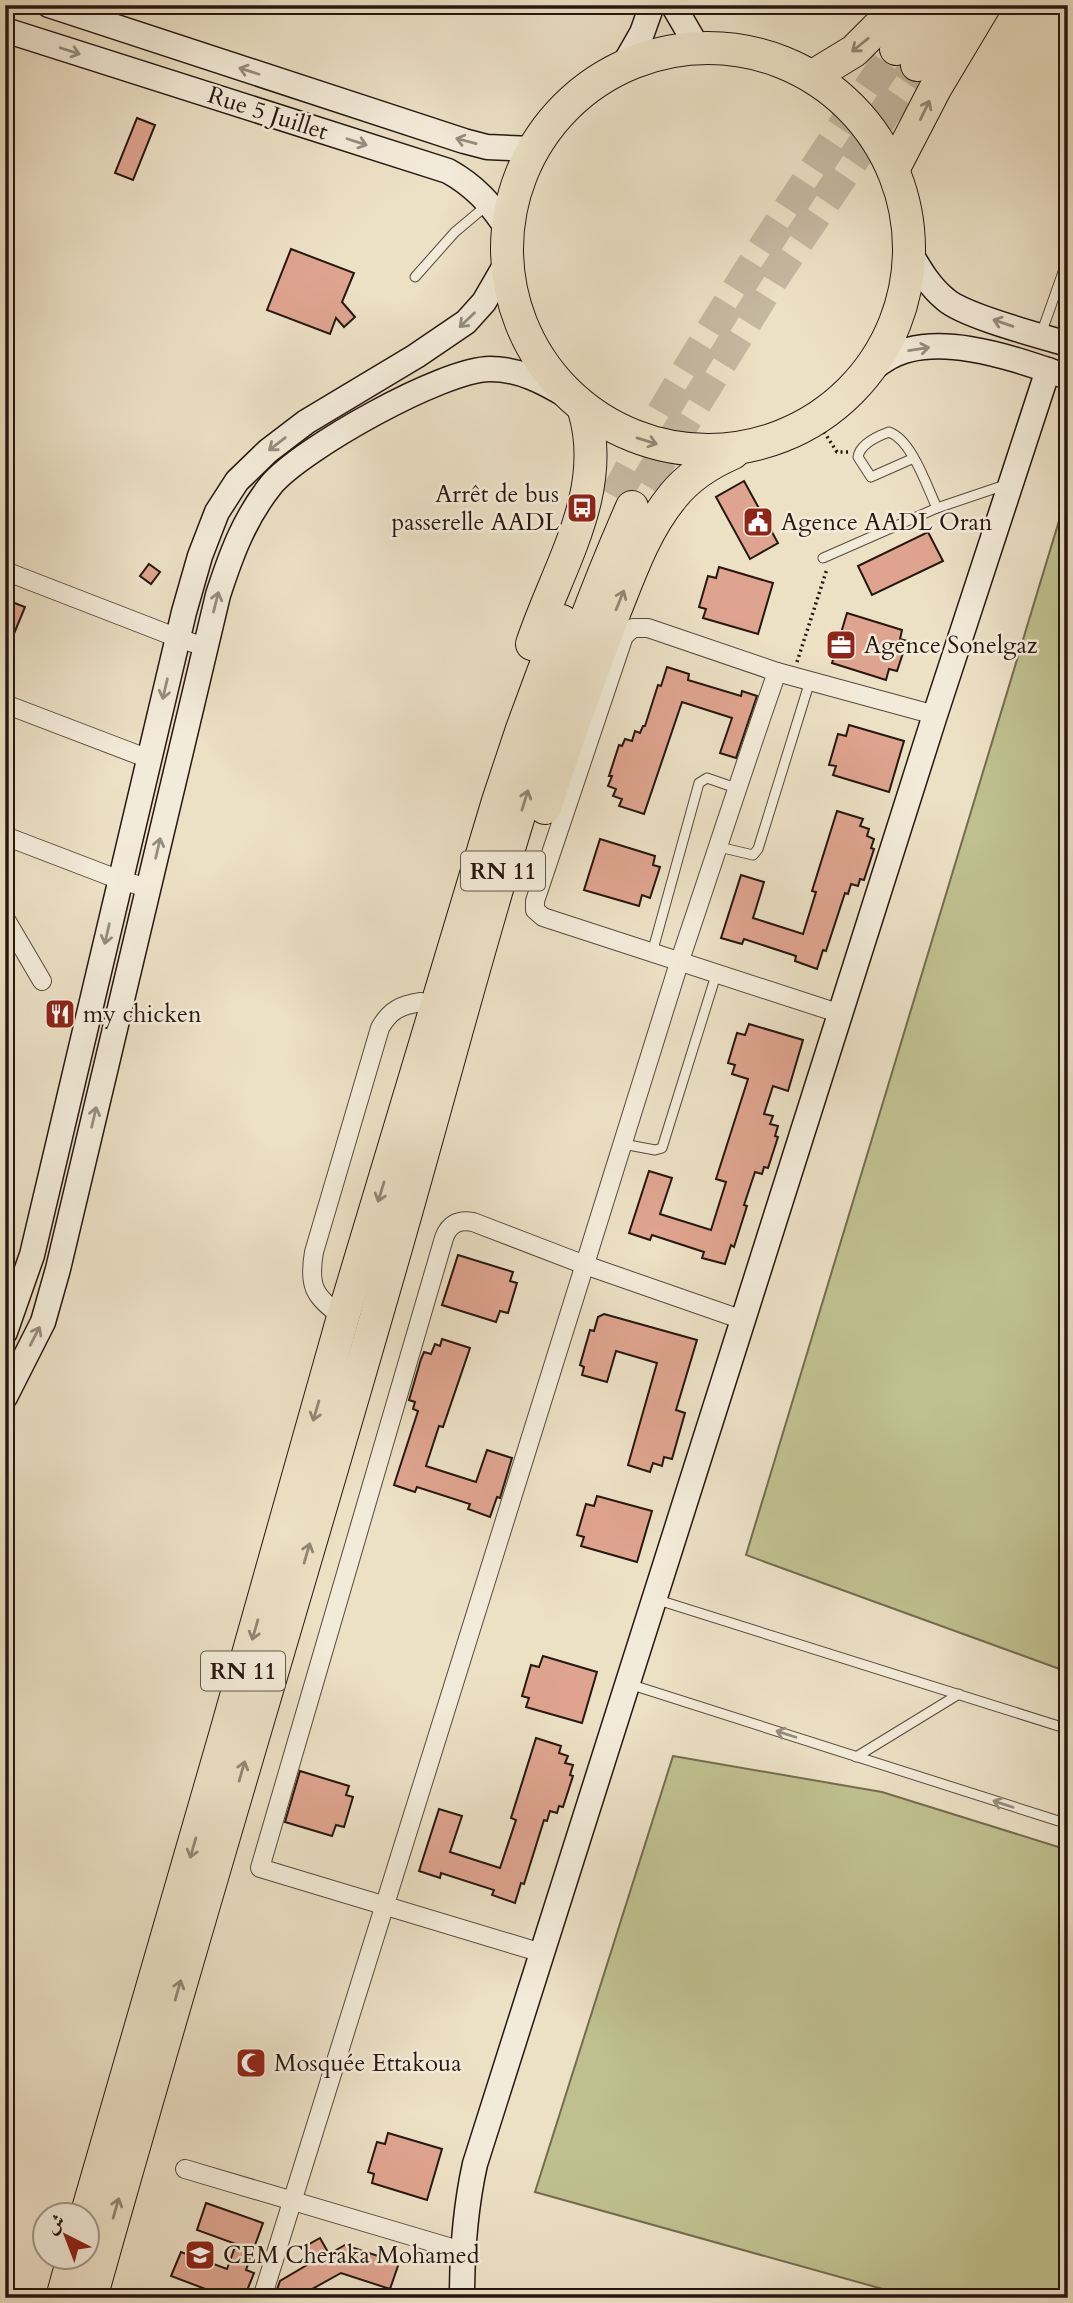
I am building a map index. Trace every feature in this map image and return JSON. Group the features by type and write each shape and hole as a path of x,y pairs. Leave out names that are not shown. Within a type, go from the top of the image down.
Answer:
{"highway":[{"path":"813,76 854,51 900,5"},
{"path":"926,5 906,57 957,5"},
{"path":"893,170 942,77 985,5"},
{"path":"398,1243 418,1207 432,1172 576,712 637,557 662,510 686,481 722,458 749,446 781,437 815,418 837,403 860,380 881,352 896,320 905,286 909,251 905,210 889,153 871,123 846,98 813,76 773,59 698,48 670,52 643,59 593,84 550,124 533,149 515,190 508,230 506,264 510,294 519,323 532,350 549,375 577,403 608,425 635,438 663,446 701,450 749,446"},
{"path":"401,1127 405,1073 454,875 535,634 569,550 589,487 591,432 577,403"},
{"name":"RN 11","path":"90,2202 342,1317 522,729 577,581 624,502 546,731 502,873 398,1243 172,2012 91,2298"},
{"path":"62,2298 69,2272"}],"main road":[{"name":"Rue 5 Juillet","path":"49,5 442,135 487,147 533,149"},
{"path":"622,68 642,33 652,5"},
{"path":"673,5 698,48"},
{"name":"Rue 5 Juillet","path":"5,30 431,165 463,180 491,203 508,230"},
{"path":"909,251 934,290 947,302 1068,344"},
{"path":"5,1332 32,1255 177,638 200,556 217,512 237,481 268,450 306,422 416,356 466,322 484,302 506,264"},
{"path":"462,2298 466,2204 475,2164 935,715 1013,482 1058,374 968,348 943,346 913,349 887,358 860,380"},
{"path":"5,1397 43,1322 58,1269 218,595 235,545 250,514 273,482 342,432 419,390 466,373 488,369 511,371 533,377 577,403"}],"street":[{"path":"5,571 205,647"},
{"path":"841,1014 543,917 534,911 535,901 624,636 633,628 648,628 793,677 935,715"},
{"path":"262,2298 622,1144 736,788 793,677"},
{"path":"5,704 149,759"},
{"path":"5,836 148,888"},
{"path":"5,918 42,981"},
{"path":"342,1317 320,1299 313,1288 311,1271 314,1252 380,1028 386,1017 397,1008 421,1002"},
{"path":"542,1953 260,1868 444,1238 453,1225 468,1221 743,1320"},
{"path":"185,2169 462,2251"}],"lane":[{"path":"415,277 455,232 491,203"},
{"path":"1041,336 1068,258"},
{"path":"915,458 871,477 858,457 858,451 889,432 896,434 915,458 937,508"},
{"path":"822,558 937,508 1013,482"},
{"path":"719,847 748,855 753,855 758,849 793,677"},
{"path":"652,953 699,783 708,778 736,788"},
{"path":"622,1144 655,1150 662,1148 716,975"},
{"path":"654,1599 1068,1729"},
{"path":"628,1684 1068,1824"},
{"path":"856,1757 959,1694"}],"path":[{"path":"815,418 837,452 858,451"},
{"path":"793,677 828,566 822,558"}],"green space":[{"path":"1068,491 1068,1672 746,1555"},
{"path":"673,1756 882,1792 1068,1850 1068,2298 915,2298 535,2192"}],"building":[{"path":"137,118 155,125 133,180 115,173"},
{"path":"291,249 354,273 342,302 355,317 344,327 336,318 330,334 267,310"},
{"path":"744,481 778,543 750,559 716,497"},
{"path":"928,532 943,561 872,595 858,566"},
{"path":"149,564 160,572 151,584 140,576"},
{"path":"719,567 773,583 758,634 703,618 706,609 699,607 708,576 716,578"},
{"path":"12,602 25,607 6,653 5,619"},
{"path":"847,613 902,630 900,639 907,641 897,671 889,669 886,680 832,663"},
{"path":"667,667 689,674 688,680 741,696 742,691 757,696 736,758 720,753 732,718 682,702 644,814 619,806 622,799 613,796 616,789 608,786 612,776 609,776 619,745 622,746 625,739 632,741 635,731 640,733 645,726 658,685 661,686"},
{"path":"849,725 904,741 889,792 833,775 836,766 829,765 838,734 846,736"},
{"path":"837,811 863,819 860,826 869,829 867,836 874,839 871,848 874,849 864,880 860,879 858,886 851,884 848,894 845,893 826,951 823,950 817,969 795,961 796,956 744,939 742,944 721,938 741,875 764,882 753,918 803,934 816,892 812,891"},
{"path":"600,839 655,856 653,865 660,867 650,898 642,895 639,906 584,890"},
{"path":"749,1024 803,1040 788,1091 773,1086 764,1114 773,1116 770,1124 778,1126 775,1136 778,1137 768,1168 764,1167 762,1174 755,1172 734,1247 731,1245 725,1264 702,1258 704,1252 652,1235 650,1240 629,1233 649,1171 672,1178 660,1214 711,1230 726,1182 716,1179 748,1079 732,1074 735,1065 728,1063 737,1033 745,1035"},
{"path":"458,1255 513,1272 510,1281 517,1283 508,1313 500,1311 496,1322 442,1305"},
{"path":"604,1314 697,1340 676,1410 685,1413 672,1459 664,1457 662,1466 653,1463 650,1472 628,1465 657,1363 616,1351 607,1382 582,1375 584,1367 580,1365 590,1330 594,1331 598,1317"},
{"path":"442,1339 470,1348 443,1427 439,1426 426,1466 476,1482 487,1450 512,1458 500,1498 497,1497 490,1517 468,1509 470,1504 417,1487 415,1492 394,1485 418,1411 413,1409 415,1402 409,1400 421,1359 424,1352 431,1354 435,1344 440,1346"},
{"path":"597,1496 652,1511 637,1562 581,1546 584,1537 577,1535 586,1504 594,1506"},
{"path":"543,1656 597,1672 582,1723 526,1707 529,1698 522,1696 531,1665 539,1667"},
{"path":"536,1738 561,1746 559,1753 568,1756 565,1763 573,1765 570,1775 573,1776 563,1807 559,1806 557,1813 550,1811 547,1821 544,1820 524,1884 521,1883 515,1903 492,1895 494,1890 441,1873 440,1878 419,1871 439,1809 462,1816 450,1852 500,1868 516,1820 511,1818"},
{"path":"300,1771 349,1786 346,1795 353,1797 344,1827 336,1825 332,1836 285,1822"},
{"path":"388,2133 442,2149 427,2200 372,2183 374,2174 368,2172 377,2142 385,2144"},
{"path":"206,2203 263,2223 246,2270 254,2273 244,2298 214,2298 216,2293 171,2276 181,2252 227,2269 236,2244 197,2230"},
{"path":"320,2238 329,2254 345,2245 399,2263 390,2289 341,2273 296,2298 274,2298 280,2281 312,2262 304,2247"}],"tunnel":[{"path":"615,497 647,439 750,270 896,49"},
{"path":"645,485 775,275 917,65"}],"place":[{"name":"Arrêt de bus passerelle AADL","path":"582,508"},
{"name":"Agence AADL Oran","path":"758,522"},
{"name":"Agence Sonelgaz","path":"841,645"},
{"name":"my chicken","path":"60,1014"},
{"name":"Mosquée Ettakoua","path":"251,2063"},
{"name":"CEM Cheraka Mohamed","path":"200,2255"}]}
